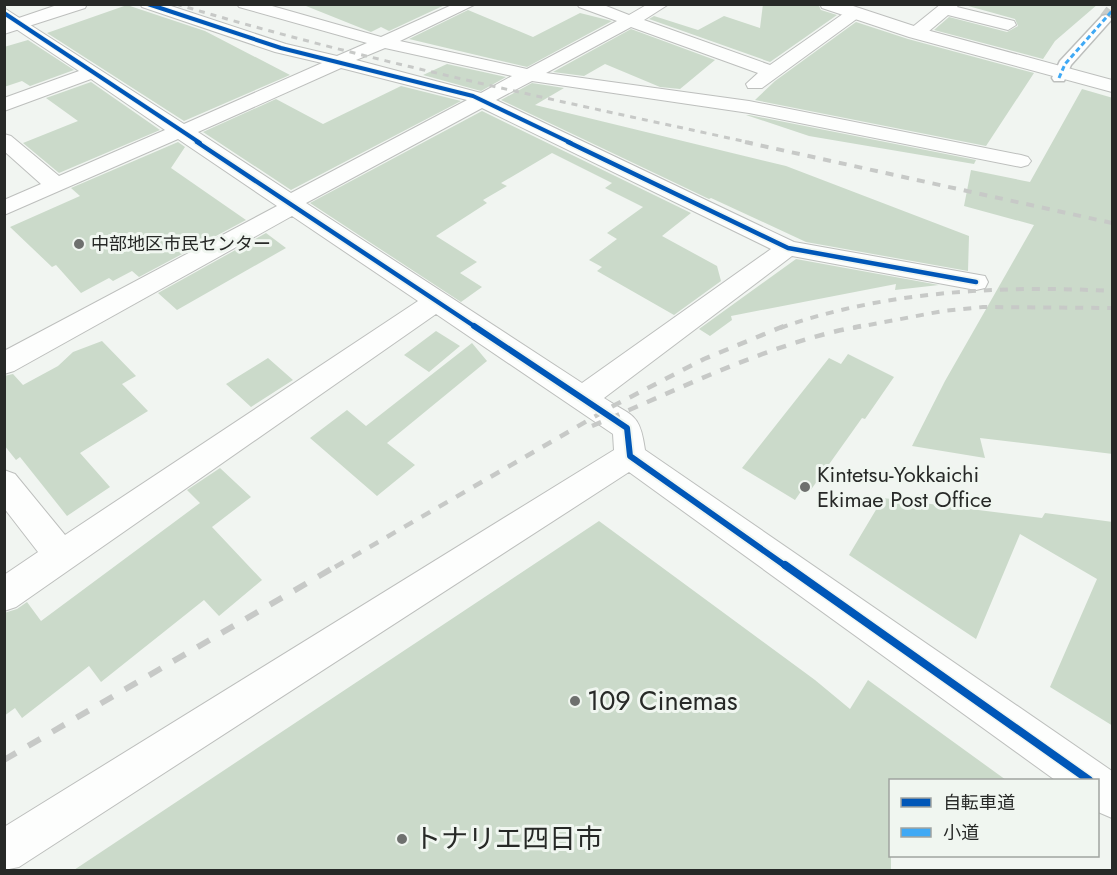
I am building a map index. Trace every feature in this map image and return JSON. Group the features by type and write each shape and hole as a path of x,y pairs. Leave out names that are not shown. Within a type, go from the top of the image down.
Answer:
{"street":[{"path":"12,27 79,4"},
{"path":"148,4 236,34 340,63 411,79 483,101 788,248 976,282"},
{"path":"4,208 340,63 468,4"},
{"path":"585,4 771,72"},
{"path":"4,364 290,205 661,4"},
{"path":"828,4 916,33 1060,75 1113,86"},
{"path":"260,6 382,42 531,75 748,107 1021,161"},
{"path":"916,33 948,7 1008,25"},
{"path":"726,105 856,12"},
{"path":"4,13 12,27 94,72 435,302 627,428 630,456 1088,779"},
{"path":"1060,75 1106,19"},
{"path":"4,105 94,72"},
{"path":"4,140 56,185"},
{"path":"581,399 788,248"},
{"path":"4,595 435,302"},
{"path":"4,852 630,456"},
{"path":"4,483 61,556"},
{"path":"1099,787 1113,797"}],"building":[{"path":"301,4 447,4 389,31 381,27 371,32"},
{"path":"763,4 818,4 821,10 837,15 770,62 649,19 654,16 698,30 724,16 760,28"},
{"path":"961,4 1098,4 1055,41 1043,59 934,30 949,17 1007,32 1018,26 1015,19"},
{"path":"127,5 205,31 290,75 184,121 47,33"},
{"path":"468,10 533,37 580,13 612,21 527,67 409,39"},
{"path":"856,22 908,39 1034,73 986,146 755,100 775,81"},
{"path":"631,29 715,60 680,89 660,87 605,64 584,76 553,72"},
{"path":"28,40 74,70 30,86 22,81 4,87 4,47"},
{"path":"447,64 506,77 481,91 423,75"},
{"path":"91,82 160,130 59,173 23,143 78,121 46,98"},
{"path":"532,83 564,88 535,105 786,166 969,236 968,271 806,242 709,199 501,100"},
{"path":"401,86 461,101 291,190 203,132 276,99 323,124"},
{"path":"1082,89 1113,98 1113,454 980,438 985,458 912,446 945,381 1034,225 964,206 971,170 1030,182"},
{"path":"482,111 691,213 662,236 717,266 721,281 674,315 597,271 602,267 589,260 617,239 607,233 643,207 605,188 612,183 552,153 501,183 507,186 483,200 487,203 436,236 477,262 460,273 482,287 461,302 310,203"},
{"path":"746,115 976,160 974,164 809,136"},
{"path":"178,142 185,147 171,168 246,220 139,277 132,271 113,281 109,278 81,293 56,265 52,267 10,227 80,196 71,188"},
{"path":"266,233 286,248 177,310 158,293"},
{"path":"796,259 939,285 895,290 896,284 731,316 732,320 710,336 699,329"},
{"path":"436,331 460,346 429,372 404,355"},
{"path":"102,341 136,376 122,384 148,411 80,453 110,487 67,516 20,457 16,460 4,445 4,376 13,374 23,385 58,366 73,352"},
{"path":"472,343 487,361 387,443 415,465 377,496 310,438 347,410 366,426"},
{"path":"848,354 894,377 810,491 804,487 795,500 742,468 829,358 841,364"},
{"path":"268,358 293,380 251,407 226,384"},
{"path":"220,468 251,497 212,527 262,580 219,616 204,600 101,682 89,666 22,718 15,708 4,716 4,613 17,609 27,602 41,621 200,503 187,490"},
{"path":"883,498 1042,518 1045,513 1113,522 1113,726 1050,687 1097,579 1020,534 976,639 849,555"},
{"path":"599,521 815,680 850,709 868,680 1005,779 889,779 891,870 74,870"}],"tunnel":[{"path":"1106,19 1112,11"}],"railway":[{"path":"176,4 390,62 752,143"},
{"path":"745,142 1112,223"},
{"path":"780,328 860,306 944,293 1028,289 1112,291"},
{"path":"853,328 943,311 983,307 1112,308"},
{"path":"335,567 613,406 704,359 784,326"},
{"path":"592,426 758,356 792,344 861,326"},
{"path":"4,760 338,565"}],"marked path":[{"path":"1059,78 1065,64 1112,11"}],"cycle path":[{"path":"148,4 281,48 473,96 788,248 976,282"},
{"path":"4,13 627,428 630,456 1088,779"}],"place":[{"name":"中部地区市民センター","path":"79,244"},
{"name":"Kintetsu-Yokkaichi Ekimae Post Office","path":"805,487"},
{"name":"109 Cinemas","path":"575,701"},
{"name":"トナリエ四日市","path":"402,839"}]}
